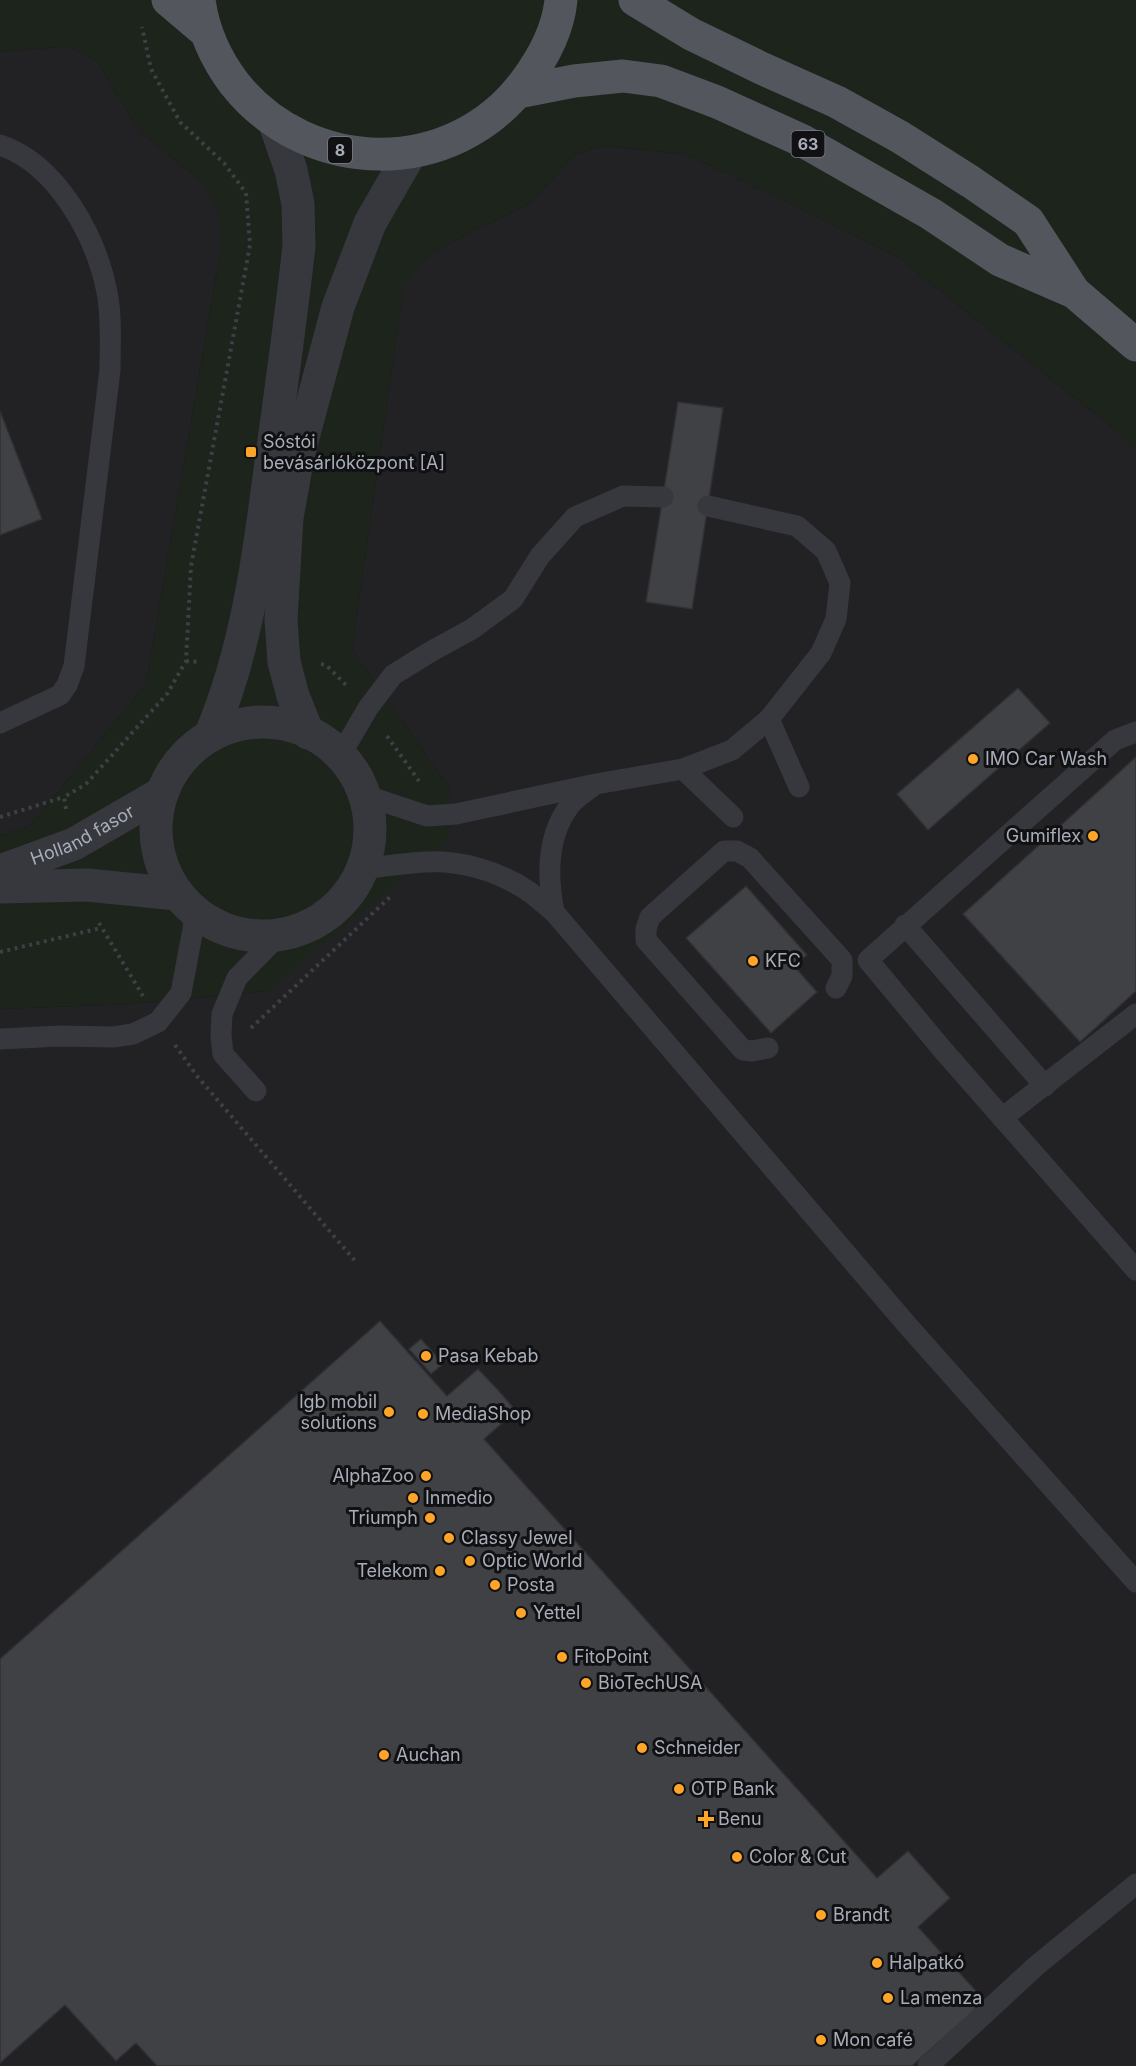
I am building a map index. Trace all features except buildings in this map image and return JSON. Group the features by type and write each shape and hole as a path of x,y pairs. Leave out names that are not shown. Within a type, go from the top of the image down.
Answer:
{"main road":[{"name":"8","path":"168,0 207,33"},
{"name":"8","path":"199,0 207,33 227,73 249,99 274,121 325,147 354,153 382,155 411,152 441,144 470,132 496,114 518,92 546,51 555,28 561,0"},
{"name":"63","path":"635,0 691,34 837,102 900,137 1028,221 1074,292 1136,345"},
{"name":"63","path":"518,92 574,81 623,76 661,81 717,102 803,141 931,214 1000,260 1074,292"}],"street":[{"path":"210,736 222,707 249,610 263,528 299,246 298,204 291,170 274,121"},
{"path":"308,733 293,696 284,662 281,619 287,518 298,456 338,307 370,223 411,152"},
{"path":"269,723 289,726 308,733 325,743 340,756 355,774 364,795 370,819 369,845 363,869 349,894 329,914 305,928 278,936 249,936 221,928 186,904 164,870 156,845 156,819 162,793 170,776 194,747 228,728 269,723"},
{"name":"Holland fasor","path":"0,870 74,844 162,793"},
{"name":"Holland fasor","path":"0,887 87,885 186,904"}],"lane":[{"path":"0,146 12,149 45,172 75,212 92,244 103,274 108,293 111,325 110,370 74,666 67,685 60,695 0,723"},
{"path":"340,756 368,708 393,675 472,628 513,599 540,556 575,517 624,496 663,497"},
{"path":"364,795 427,816 456,814 596,784 683,770 732,750 769,719 821,654 836,619 840,583 826,551 797,526 708,506"},
{"path":"769,719 799,787"},
{"path":"1136,732 1115,740 868,960 942,1049 1136,1270"},
{"path":"683,770 733,818"},
{"path":"554,912 549,885 549,858 558,826 571,804 596,784"},
{"path":"768,1047 752,1051 743,1050 646,940 646,929 650,917 724,850 737,851 750,858 842,960 842,976 836,988"},
{"path":"363,869 450,862 508,879 527,890 554,912 908,1326 1136,1582"},
{"path":"0,1039 50,1036 113,1037 133,1034 158,1022 181,993 186,904"},
{"path":"905,925 1045,1086"},
{"path":"256,1091 223,1054 222,1014 237,978 278,936"},
{"path":"1002,1118 1136,1014"},
{"path":"928,2066 1036,1966 1136,1884"}],"path":[{"path":"0,817 64,797 86,784 167,694 186,661 191,566 250,244 246,193 224,163 180,122 151,69 141,23"},
{"path":"284,662 326,665 368,708 424,788 427,816"},
{"path":"64,797 74,844"},
{"path":"223,1054 428,862"},
{"path":"87,885 101,928 158,1022 197,1076 356,1262"},
{"path":"0,952 101,928"}],"shaded area":[{"path":"0,0 1136,0 1136,451 1113,428 898,257 687,154 602,146 574,155 529,204 474,230 428,256 404,285 352,650 450,789 448,841 268,991 131,1004 0,1009 0,836 31,825 146,684 219,259 219,213 204,183 140,132 98,63 68,46 0,52"},
{"path":"68,46 98,63 140,132 204,183 219,213 219,259 146,684 31,825 0,836 0,52"},
{"path":"602,146 687,154 898,257 1113,428 1136,451 1136,2066 0,2066 0,1009 131,1004 268,991 450,789 352,650 404,284 428,256 474,230 529,204 574,155"}],"place":[{"name":"Sóstói bevásárlóközpont [A]","path":"251,452"},
{"name":"IMO Car Wash","path":"973,759"},
{"name":"Gumiflex","path":"1093,836"},
{"name":"KFC","path":"753,961"},
{"name":"Pasa Kebab","path":"426,1356"},
{"name":"lgb mobil solutions","path":"389,1412"},
{"name":"MediaShop","path":"423,1414"},
{"name":"AlphaZoo","path":"426,1476"},
{"name":"Inmedio","path":"413,1498"},
{"name":"Triumph","path":"430,1518"},
{"name":"Classy Jewel","path":"449,1538"},
{"name":"Optic World","path":"470,1561"},
{"name":"Telekom","path":"440,1571"},
{"name":"Posta","path":"495,1585"},
{"name":"Yettel","path":"521,1613"},
{"name":"FitoPoint","path":"562,1657"},
{"name":"BioTechUSA","path":"586,1683"},
{"name":"Schneider","path":"642,1748"},
{"name":"Auchan","path":"384,1755"},
{"name":"OTP Bank","path":"679,1789"},
{"name":"Benu","path":"706,1819"},
{"name":"Color & Cut","path":"737,1857"},
{"name":"Brandt","path":"821,1915"},
{"name":"Halpatkó","path":"877,1963"},
{"name":"La menza","path":"888,1998"},
{"name":"Mon café","path":"821,2040"}]}
